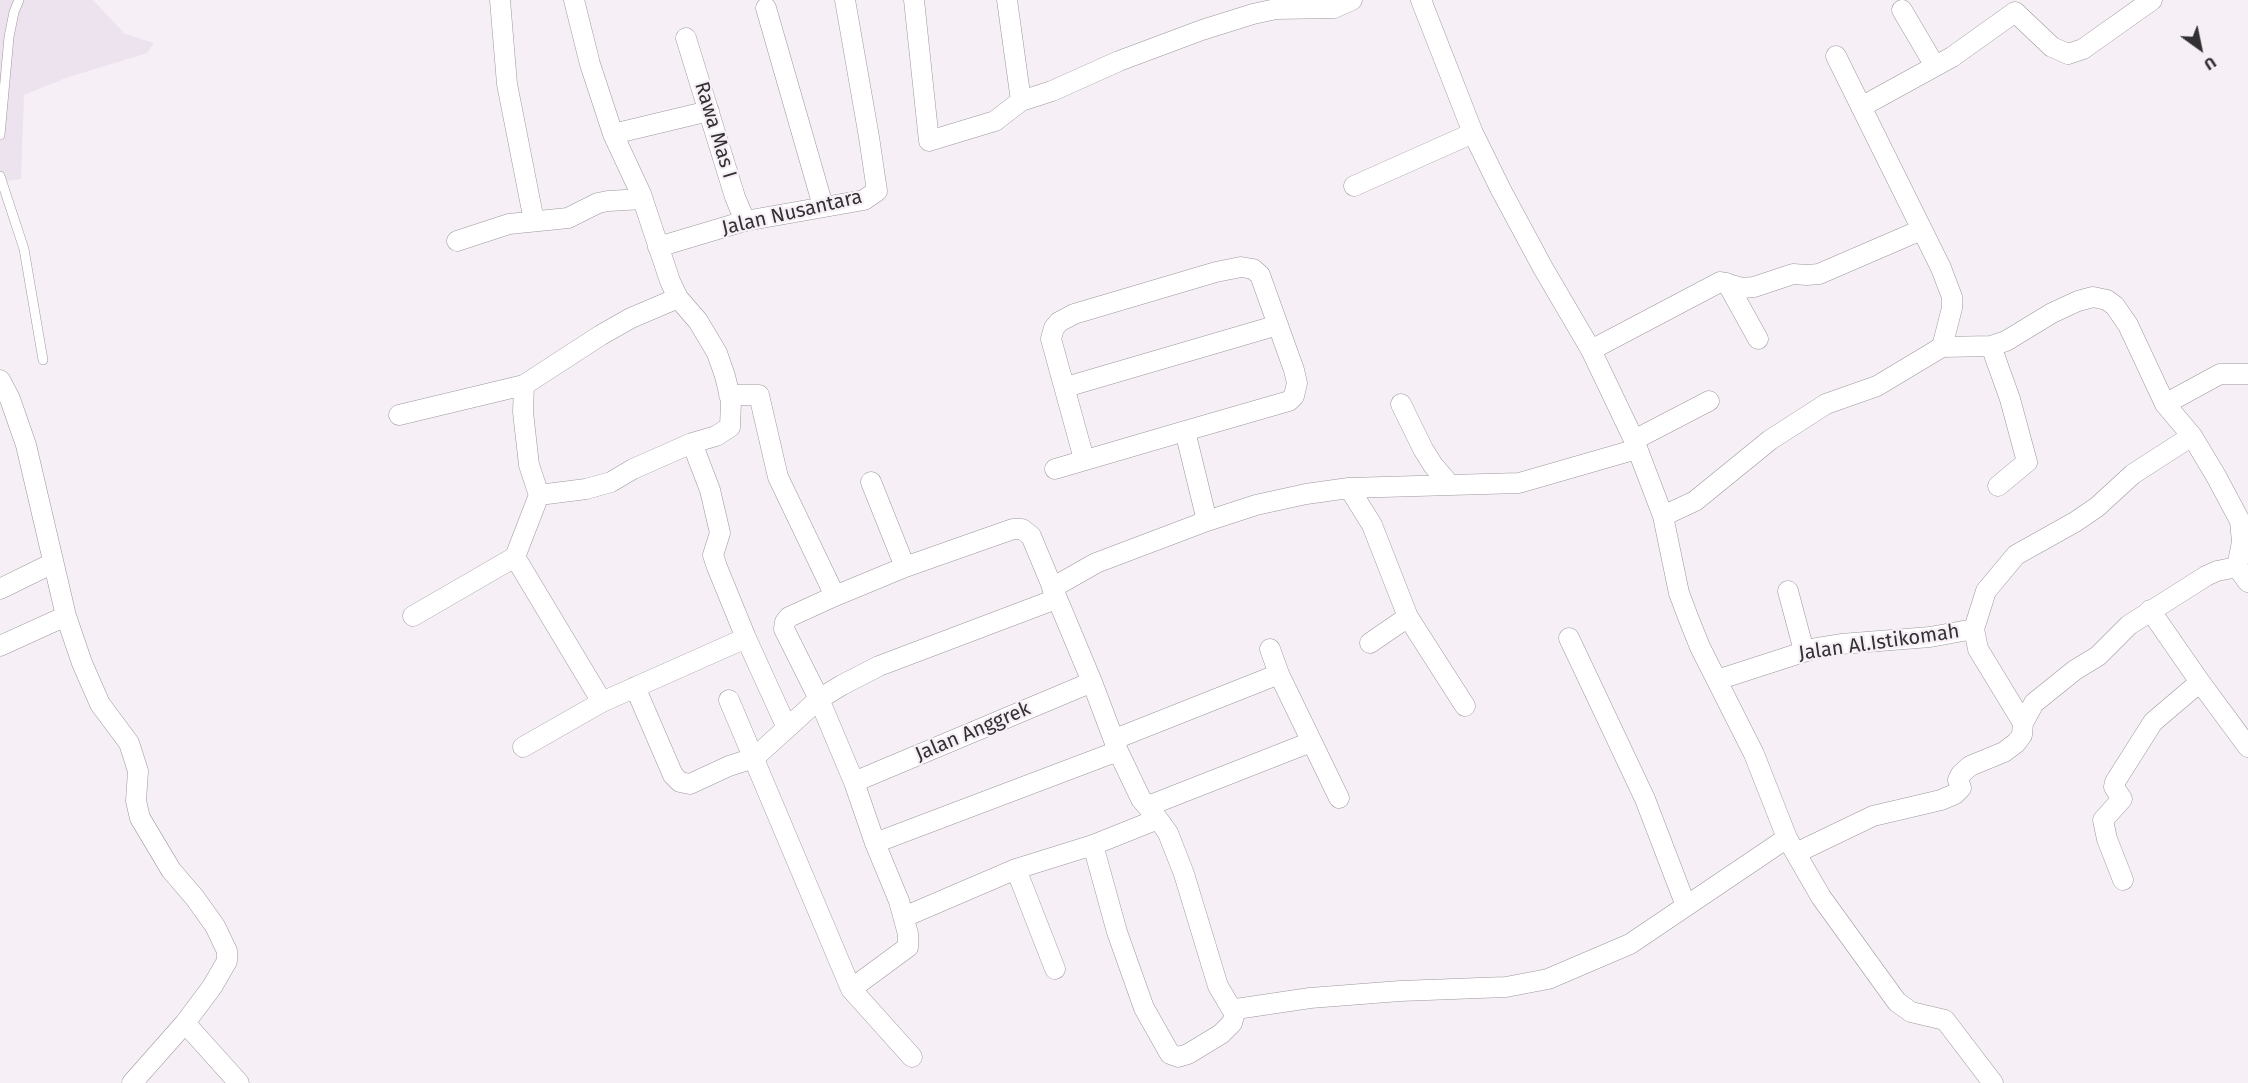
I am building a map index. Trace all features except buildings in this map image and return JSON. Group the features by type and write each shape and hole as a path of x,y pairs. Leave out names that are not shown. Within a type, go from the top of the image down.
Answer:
{"street":[{"path":"500,0 507,84 534,221"},
{"path":"539,495 586,489 611,482 633,469 717,436 730,427 726,376 717,353 698,321 678,298 658,247 643,199 613,134 590,64 574,0"},
{"name":"Jalan Nusantara","path":"658,247 745,221 864,200 877,191 845,0"},
{"path":"914,0 929,141 994,121 1020,101 1052,91 1151,49 1253,14 1313,4 1334,8 1352,0"},
{"path":"1007,0 1020,101"},
{"path":"1421,0 1473,133 1543,268 1591,351 1635,444 1663,516 1678,593 1700,647 1754,754 1791,846 1821,897 1897,1002 1911,1011 1945,1020 1993,1083"},
{"path":"1861,107 1952,57 2010,6 2052,47 2068,54 2083,49 2152,0"},
{"path":"766,8 823,206"},
{"path":"1902,10 1935,66"},
{"name":"Rawa Mas I","path":"686,38 735,197 745,221"},
{"path":"1836,56 1952,297 1952,308 1942,347"},
{"path":"613,134 709,111"},
{"path":"1354,186 1473,133"},
{"path":"457,241 502,225 568,218 598,203 643,199"},
{"path":"1591,351 1720,282 1735,288 1742,288 1754,287 1793,274 1807,276 1820,274 1921,230"},
{"path":"1055,469 1289,401 1294,396 1298,383 1260,275 1253,269 1241,267 1074,314 1059,322 1054,328 1051,339 1084,459"},
{"path":"1727,283 1758,339"},
{"path":"851,988 908,947 909,943 904,917 874,843 854,782 819,699 784,629 785,622 789,617 905,567 1013,529 1022,529 1031,536 1092,681 1116,745 1141,799 1168,833 1184,874 1218,986 1231,1008 1236,1009 1310,998 1506,987 1548,979 1630,944 1686,906 1791,846 1873,816 1941,800 1955,794 1960,788 1958,780 1961,774 1970,766 2004,752 2016,743 2022,735 2023,723 2034,703 2075,670 2098,656 2128,625 2217,571 2243,575 2240,521 2216,476 2192,436 2164,404 2128,325 2115,306 2107,300 2093,297 2052,313 2006,341 1991,345 1942,347 1877,386 1826,404 1770,440 1695,501 1663,516"},
{"path":"399,415 524,385 631,318 678,298"},
{"path":"1066,387 1278,325"},
{"path":"1991,345 2010,399 2027,462 1998,486"},
{"path":"2164,404 2220,374 2248,374"},
{"path":"0,380 8,417 26,445 66,616 82,663 100,704 129,743 138,771 136,801 140,818 171,870 215,926 227,951 227,961 185,1023 132,1083"},
{"path":"413,616 515,556 539,495 529,465 523,412 524,385"},
{"path":"729,395 759,395 778,477 835,596"},
{"path":"635,687 673,775 680,782 690,784 729,766 754,758 819,699 879,666 1054,594 1096,563 1207,521 1256,505 1306,494 1349,488 1505,485 1527,481 1635,444 1709,402"},
{"path":"1401,404 1423,449 1450,485"},
{"path":"1185,431 1207,521"},
{"path":"1974,629 1986,591 2016,555 2075,522 2097,507 2133,474 2192,436"},
{"path":"692,444 710,490 720,533 713,555 746,638 787,728"},
{"path":"871,482 905,567"},
{"path":"1349,488 1371,525 1408,617 1465,706"},
{"path":"515,556 602,702"},
{"path":"0,589 53,563"},
{"path":"1788,591 1804,651"},
{"path":"2150,610 2248,747"},
{"path":"0,646 66,616"},
{"path":"1370,643 1408,617"},
{"name":"Jalan Al.Istikomah","path":"1717,680 1804,651 1841,644 1930,637 1974,629 1978,649 2023,723"},
{"path":"523,747 602,702 746,638"},
{"path":"1569,638 1645,800 1686,906"},
{"path":"1270,649 1279,674 1339,798"},
{"path":"874,843 1116,745 1279,674"},
{"name":"Jalan Anggrek","path":"854,782 1092,681"},
{"path":"2123,880 2107,839 2103,820 2122,800 2114,787 2115,782 2153,722 2200,682"},
{"path":"729,700 851,988 912,1057"},
{"path":"904,917 1016,870 1093,845 1153,812 1311,742"},
{"path":"1093,845 1117,932 1144,1008 1170,1054 1178,1057 1188,1054 1221,1034 1232,1023 1236,1009"},
{"path":"1016,870 1055,969"},
{"path":"185,1023 239,1083"}],"lane":[{"path":"0,135 9,38 19,0"},
{"path":"0,176 24,249 43,360"}],"shaded area":[{"path":"0,0 93,0 125,34 154,43 147,53 66,78 24,95 21,179 0,182"}]}
